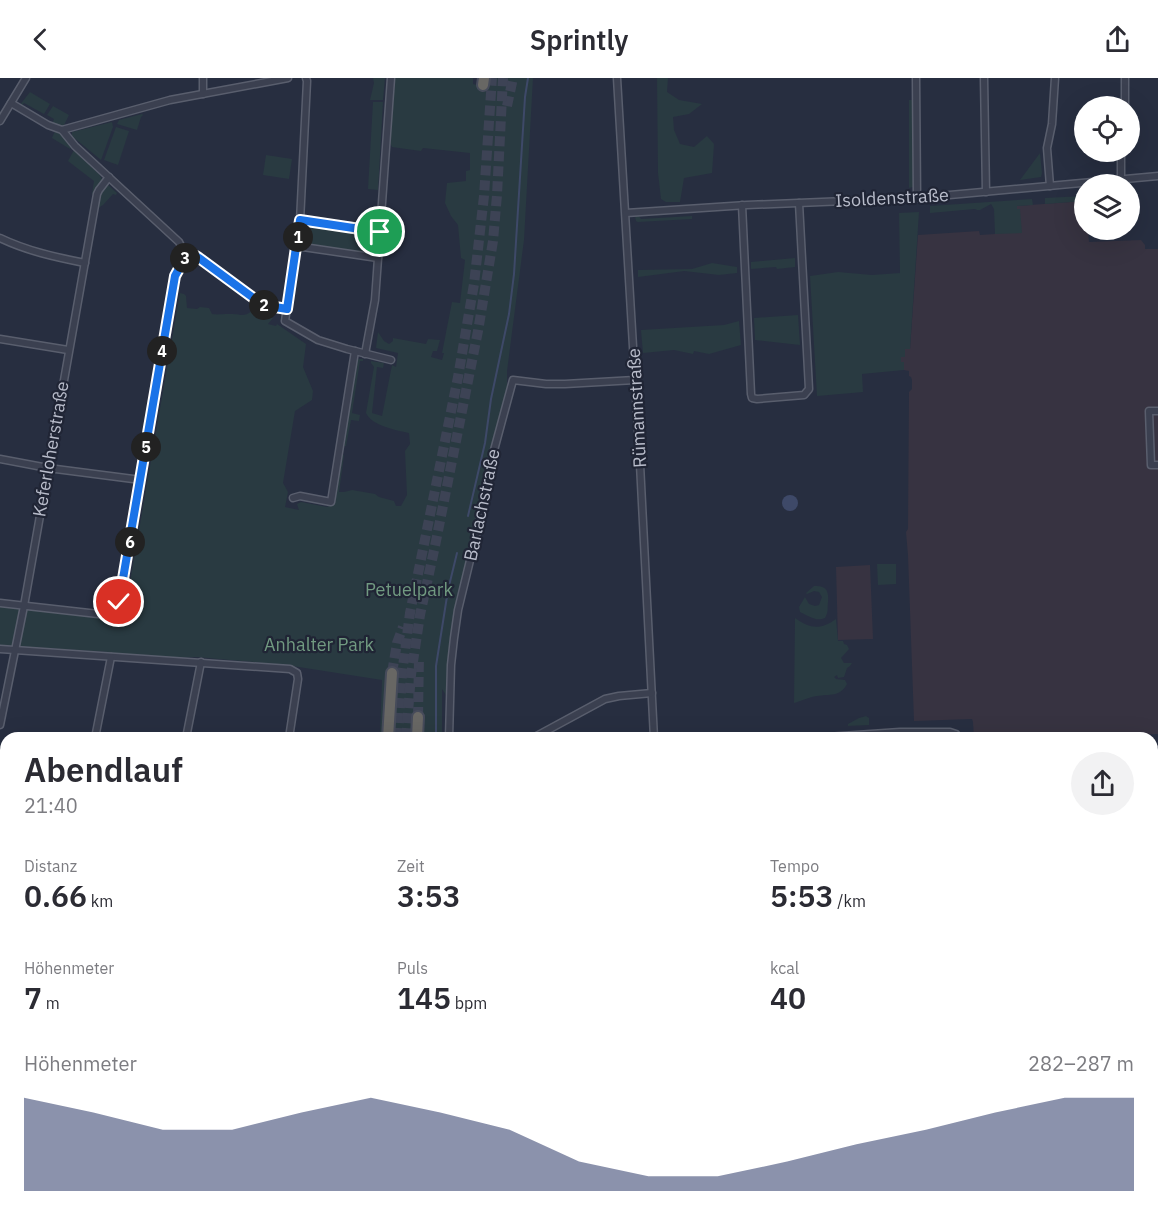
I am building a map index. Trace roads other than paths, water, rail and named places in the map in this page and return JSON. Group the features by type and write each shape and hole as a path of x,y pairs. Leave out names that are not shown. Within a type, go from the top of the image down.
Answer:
{"highway":[{"path":"388,732 392,673"},
{"path":"417,732 418,717"}],"street":[{"path":"0,121 26,78"},
{"path":"203,78 203,94"},
{"path":"62,130 170,100 288,78"},
{"path":"306,78 300,220 285,321 318,340 391,360"},
{"path":"365,354 375,300 391,78"},
{"name":"Rümannstraße","path":"617,78 654,732"},
{"path":"916,78 917,198"},
{"path":"984,78 986,192"},
{"path":"1050,186 1047,148 1052,124 1055,78"},
{"path":"1125,78 1125,96"},
{"path":"11,103 48,125 62,130 75,146 179,242 186,256"},
{"name":"Isoldenstraße","path":"1140,178 1158,176"},
{"name":"Keferloherstraße","path":"0,725 24,606 97,192 109,177"},
{"name":"Isoldenstraße","path":"626,213 799,202 917,198 1074,184"},
{"path":"742,205 751,394 752,398 757,399 804,395 809,388 799,202"},
{"path":"300,220 380,232"},
{"path":"0,238 51,256 84,263"},
{"path":"296,246 378,258"},
{"path":"186,256 196,256 263,305 287,309"},
{"path":"0,603 107,615 114,614 116,611 141,480 175,276 186,256"},
{"path":"0,339 68,350"},
{"path":"293,498 300,496 331,502 355,351"},
{"name":"Barlachstraße","path":"449,732 451,665 458,610 493,454 513,380 565,384 635,380"},
{"path":"1158,411 1149,411 1151,465 1158,465"},
{"path":"0,459 48,468 141,480"},
{"path":"0,649 290,669 297,673 298,678 290,732"},
{"path":"96,732 111,657"},
{"path":"187,732 201,662"},
{"path":"544,732 605,699 652,693"},
{"path":"900,732 950,732"}],"water":[{"path":"790,495 798,503 790,511 782,503"}],"waterway":[{"path":"468,516 485,443 491,399 509,314 528,78"},
{"path":"436,732 436,666 448,590 457,553"}],"tunnel":[{"path":"398,732 402,674 410,613 458,377 474,284 484,196 492,78"},
{"path":"406,732 411,675 420,615 478,331 493,241 503,78"},
{"path":"507,106 513,78"},
{"path":"392,673 397,643 403,627"},
{"path":"418,717 419,657"}],"park label":[{"name":"Petuelpark","path":"409,590"},
{"name":"Anhalter Park","path":"319,645"}]}
